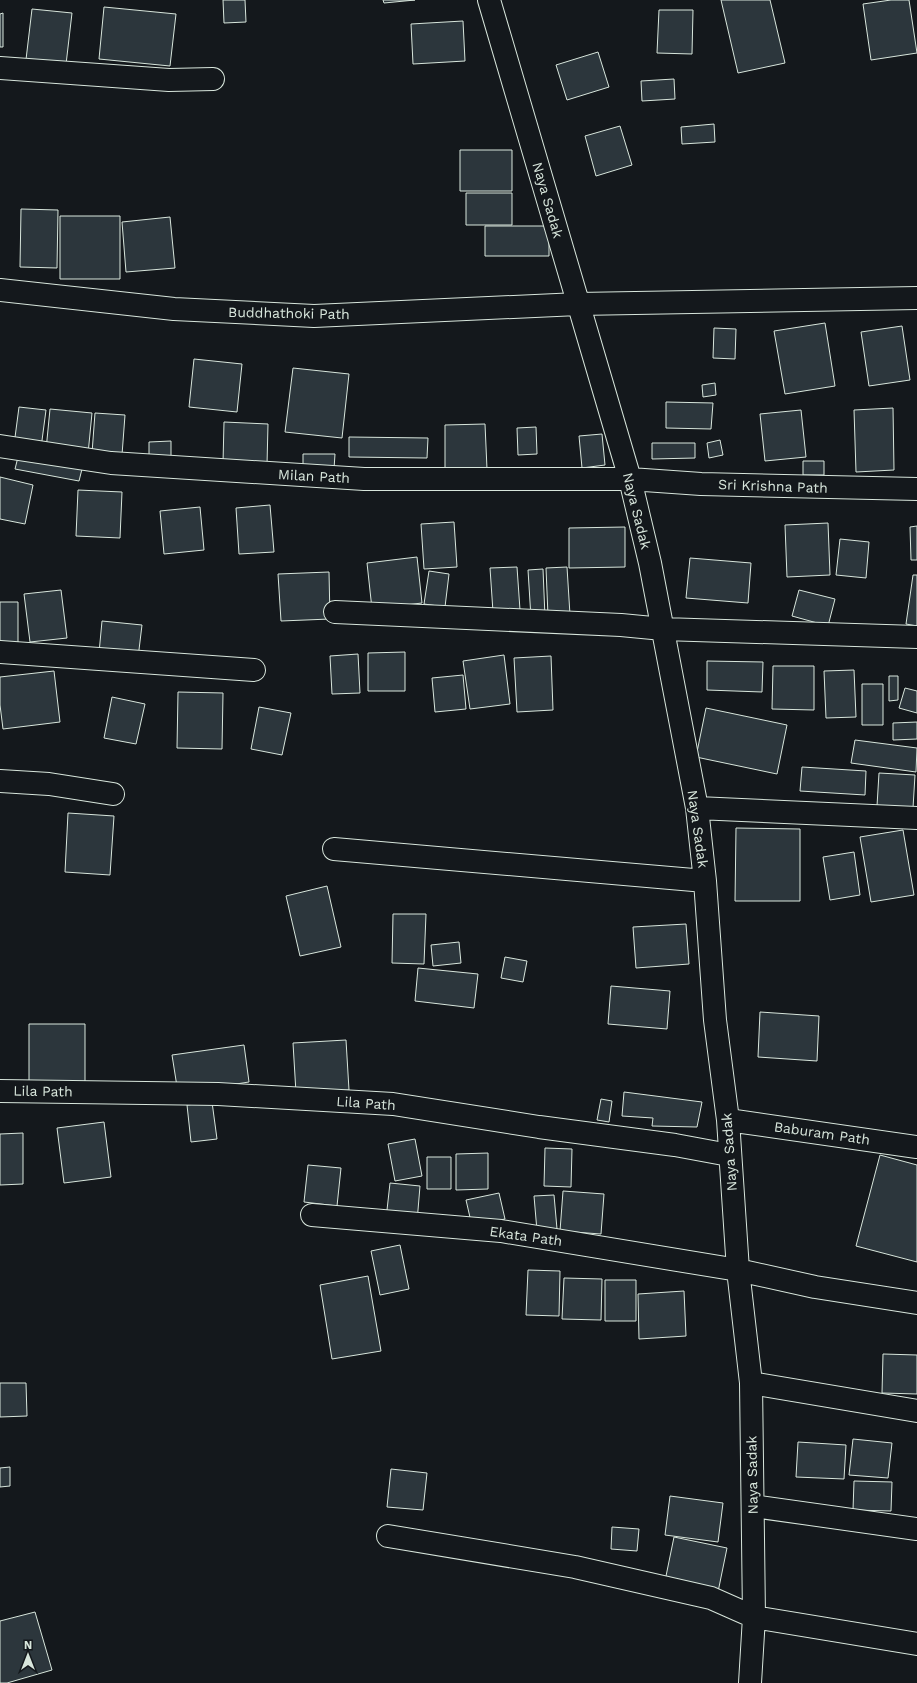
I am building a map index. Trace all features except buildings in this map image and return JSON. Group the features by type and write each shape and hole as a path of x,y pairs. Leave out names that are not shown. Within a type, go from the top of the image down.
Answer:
{"street":[{"name":"Naya Sadak","path":"489,0 630,479 650,563 697,808 705,882 715,1020 728,1120 729,1155 738,1270 750,1383 754,1617 750,1683"},
{"path":"0,68 169,80 213,79"},
{"name":"Buddhathoki Path","path":"0,290 174,309 314,316 578,304 917,298"},
{"name":"Milan Path","path":"0,446 111,463 364,479 630,479"},
{"name":"Sri Krishna Path","path":"630,479 701,484 917,489"},
{"path":"335,612 621,625 663,629 917,636"},
{"path":"0,652 254,670"},
{"path":"0,781 49,784 113,794"},
{"path":"697,808 917,818"},
{"path":"334,849 705,882"},
{"name":"Lila Path","path":"0,1091 218,1094 393,1104 538,1128 675,1145 729,1155"},
{"name":"Baburam Path","path":"728,1120 917,1147"},
{"name":"Ekata Path","path":"312,1215 501,1231 738,1270 816,1287 917,1303"},
{"path":"750,1383 917,1411"},
{"path":"753,1506 917,1529"},
{"path":"388,1536 575,1567 711,1598 754,1617 917,1644"}]}
